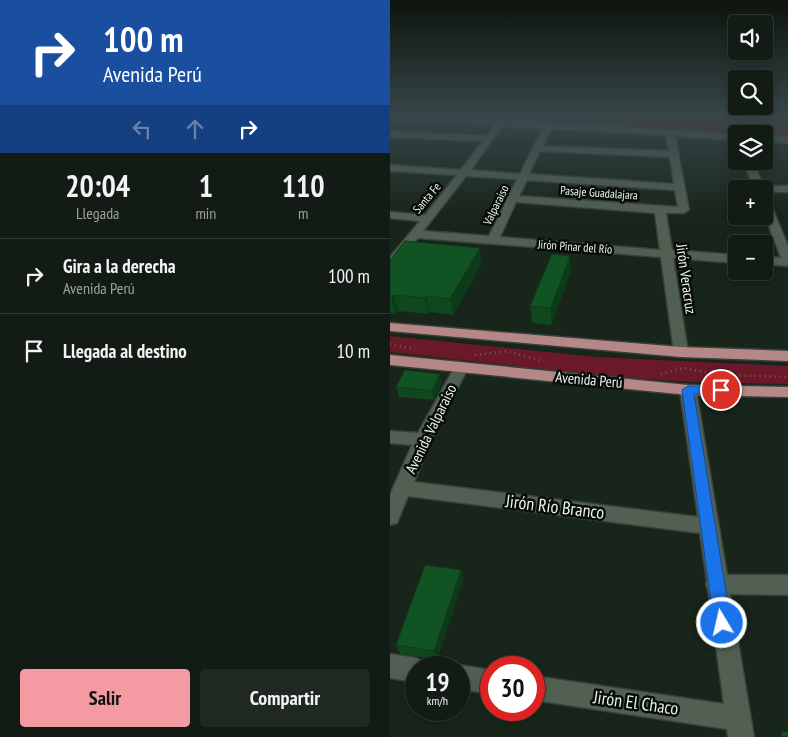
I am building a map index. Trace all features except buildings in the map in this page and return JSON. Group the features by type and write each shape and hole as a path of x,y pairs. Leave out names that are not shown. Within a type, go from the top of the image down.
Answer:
{"main road":[{"path":"390,327 680,352 788,356"},
{"name":"Avenida Perú","path":"390,360 466,362 688,390 788,392"}],"street":[{"name":"Santa Fe","path":"390,265 426,218 465,173 482,149"},
{"name":"Valparaiso","path":"492,241 536,149"},
{"path":"569,149 673,154"},
{"path":"390,168 680,187 672,149"},
{"name":"Pasaje Guadalajara","path":"512,200 684,210 680,187"},
{"path":"773,189 788,189"},
{"name":"Jirón Veracruz","path":"660,210 680,352"},
{"path":"390,216 426,218"},
{"path":"773,218 783,238 788,262 773,261"},
{"name":"Jirón Pinar del Río","path":"414,234 728,258"},
{"name":"Avenida Valparaiso","path":"390,517 423,440 466,362"},
{"path":"688,390 707,526 739,728"},
{"path":"390,436 423,440"},
{"name":"Jirón Río Branco","path":"402,488 707,526"},
{"path":"716,584 788,585"},
{"path":"390,666 405,668"},
{"name":"Jirón El Chaco","path":"545,690 739,728"}],"path":[{"path":"390,344 418,350"},
{"path":"466,362 506,351 526,355 547,364"},
{"path":"659,374 683,368 693,368 724,375 788,377"}],"shaded area":[{"path":"390,336 596,357 788,366 788,384 691,382 615,377 390,352"}],"route":[{"path":"721,390 688,390 722,623"}]}
